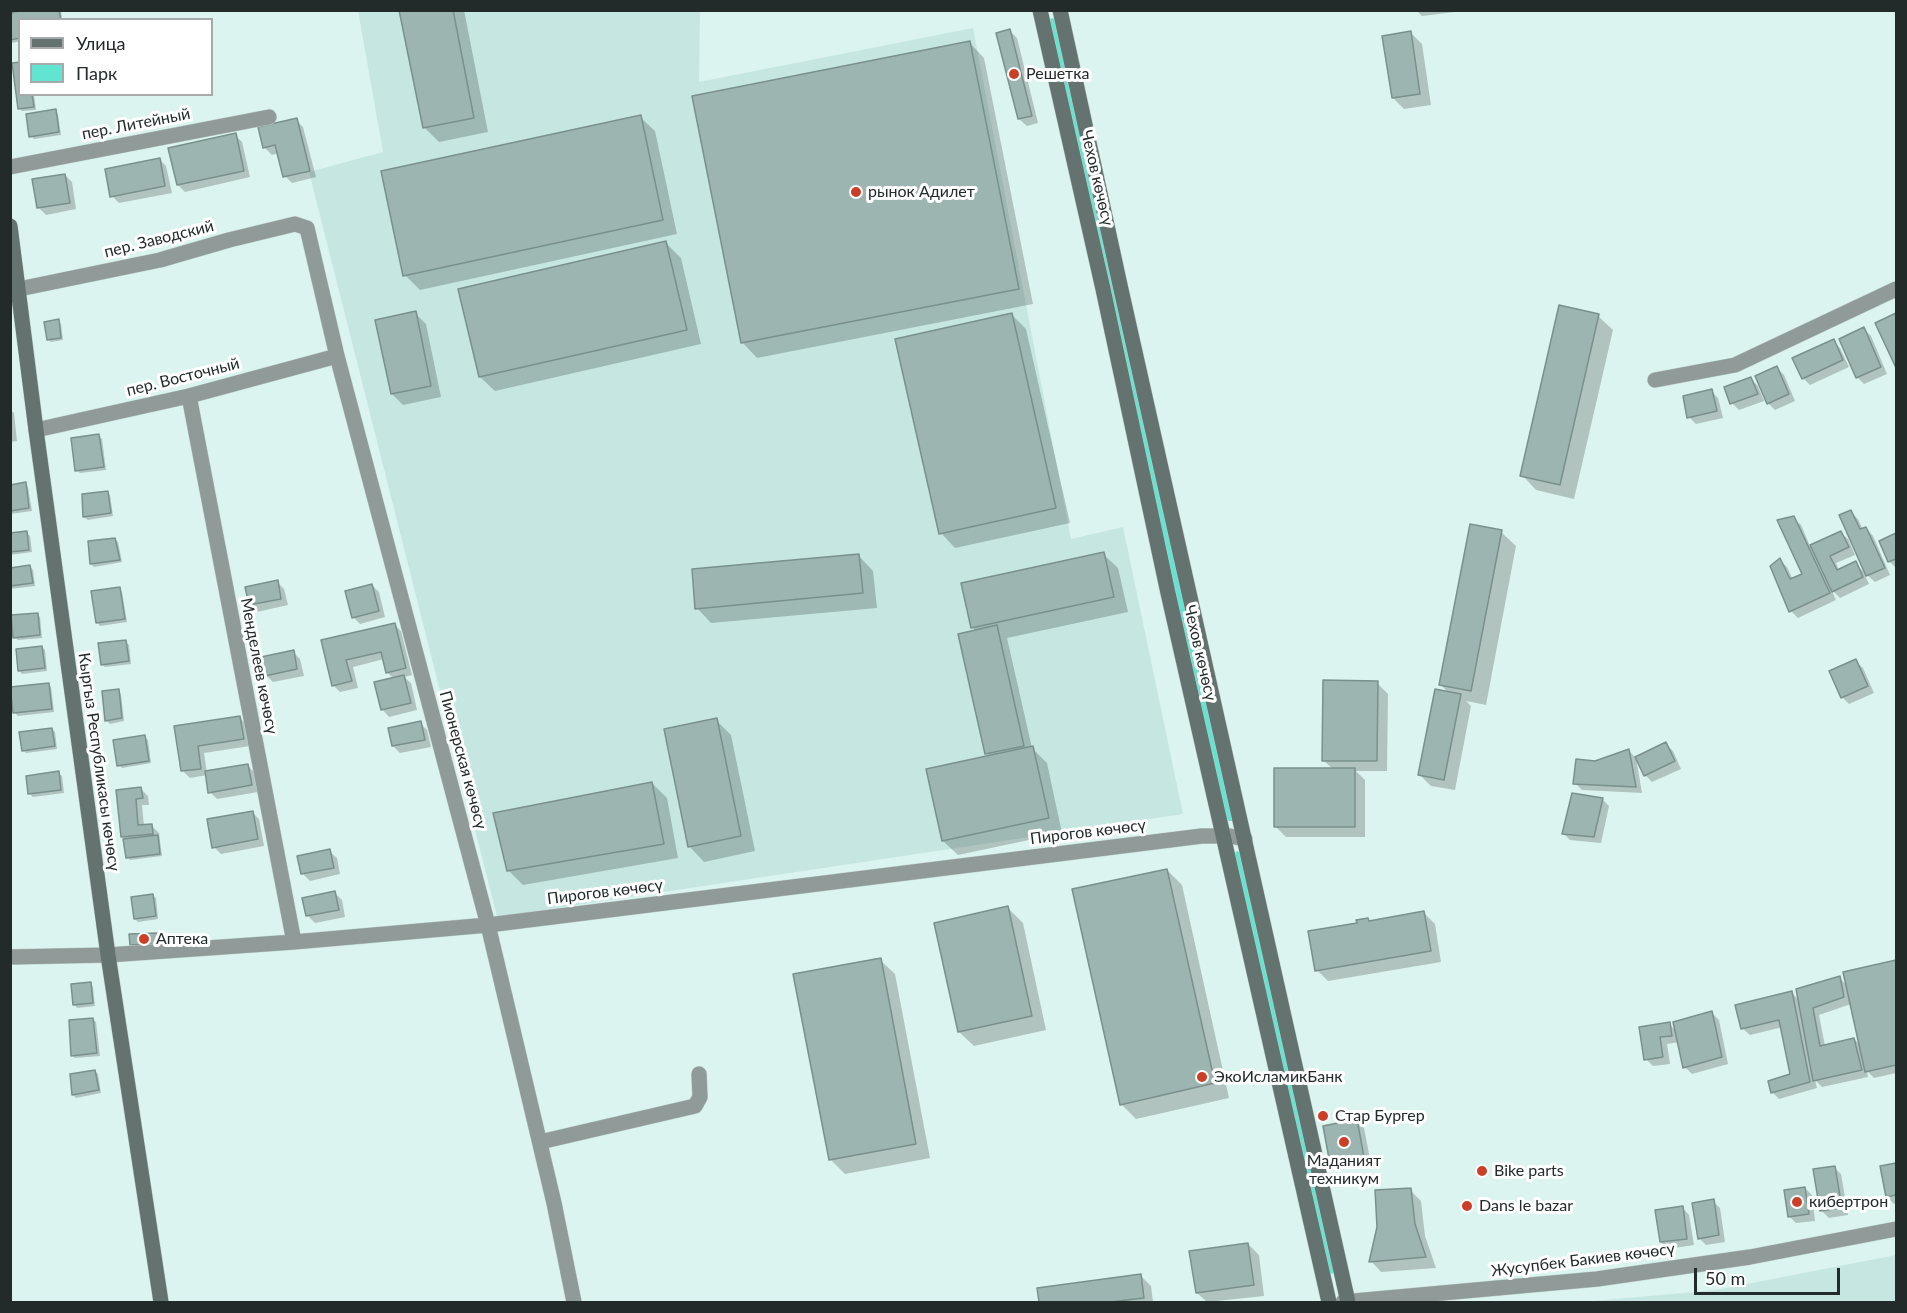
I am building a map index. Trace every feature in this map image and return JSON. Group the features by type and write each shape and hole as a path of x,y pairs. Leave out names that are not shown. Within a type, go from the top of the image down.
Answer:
{"street":[{"name":"Чехов көчөсү","path":"1040,10 1168,593 1329,1302"},
{"name":"Чехов көчөсү","path":"1060,10 1119,285 1240,815 1347,1302"},
{"name":"пер. Литейный","path":"10,167 269,117"},
{"name":"пер. Заводский","path":"19,289 160,260 295,224 307,228"},
{"name":"Кыргыз Республикасы көчөсү","path":"10,226 108,955 161,1302"},
{"name":"Пионерская көчөсү","path":"307,228 337,356 488,925 540,1142 574,1302"},
{"path":"1655,380 1735,364 1896,289"},
{"name":"пер. Восточный","path":"36,430 189,396 337,356"},
{"name":"Менделеев көчөсү","path":"189,396 294,942"},
{"path":"1220,823 1232,829 1237,827 1240,815"},
{"path":"1202,836 1211,833 1217,822 1220,823"},
{"path":"1220,823 1246,846"},
{"name":"Пирогов көчөсү","path":"10,957 108,955 488,925 1202,836 1220,823"},
{"path":"1228,856 1235,843 1246,846"},
{"path":"540,1142 695,1106 700,1097 699,1074"},
{"name":"Жусупбек Бакиев көчөсү","path":"1347,1302 1597,1279 1750,1257 1896,1229"},
{"path":"1323,1275 1330,1281 1336,1282 1342,1272"}],"shaded area":[{"path":"358,11 700,11 699,82 973,28 1071,539 1123,527 1183,814 497,917 309,172 383,152"},
{"path":"1896,1255 1896,1302 1582,1302 1716,1290"}],"green space":[{"path":"1053,18 1233,821 1229,821 1224,816 1050,19"},
{"path":"1237,851 1241,853 1336,1272 1331,1274 1328,1274 1234,854"}],"building":[{"path":"23,10 59,10 61,18 18,18 18,38 10,40 10,13"},
{"path":"399,10 453,10 474,118 423,128"},
{"name":"Решетка","path":"1010,29 1032,116 1018,119 996,33"},
{"path":"1411,31 1420,94 1392,98 1382,36"},
{"name":"рынок Адилет","path":"970,41 1019,289 741,343 692,96"},
{"path":"18,62 18,96 32,96 34,107 18,109 12,63"},
{"path":"56,109 59,132 29,137 26,114"},
{"path":"641,115 663,220 403,276 381,171"},
{"path":"297,118 310,171 283,177 275,145 263,148 258,127"},
{"path":"236,133 244,171 177,185 168,148"},
{"path":"160,158 165,186 110,197 105,169"},
{"path":"65,174 70,203 37,208 32,179"},
{"path":"666,241 687,330 479,377 458,289"},
{"path":"1559,305 1599,314 1560,485 1520,476"},
{"path":"416,311 431,386 391,394 375,320"},
{"path":"1012,313 1056,508 939,534 895,339"},
{"path":"1896,313 1896,368 1875,323"},
{"path":"59,319 61,338 47,340 44,322"},
{"path":"1864,327 1881,367 1856,378 1839,339"},
{"path":"1834,339 1843,360 1802,379 1792,358"},
{"path":"1777,366 1789,394 1767,404 1755,376"},
{"path":"1751,377 1758,394 1730,404 1724,387"},
{"path":"1712,389 1717,411 1687,418 1683,396"},
{"path":"99,434 104,467 75,471 71,438"},
{"path":"26,482 29,508 10,511 10,485"},
{"path":"108,491 111,513 83,517 82,494"},
{"path":"1851,510 1860,529 1866,527 1885,568 1866,576 1839,515"},
{"path":"1794,516 1830,593 1789,612 1770,566 1780,558 1790,579 1802,574 1777,520"},
{"path":"1470,524 1502,530 1471,691 1439,685"},
{"path":"27,531 29,550 10,552 10,533"},
{"path":"1841,531 1849,547 1830,556 1837,570 1856,561 1863,577 1832,592 1810,545"},
{"path":"1896,533 1896,559 1888,562 1879,541"},
{"path":"115,538 120,560 90,564 88,541"},
{"path":"1104,552 1114,597 971,628 961,583"},
{"path":"859,554 863,593 695,609 692,569"},
{"path":"30,565 33,583 10,586 10,568"},
{"path":"278,580 281,599 249,605 245,587"},
{"path":"372,584 379,611 352,618 345,591"},
{"path":"120,587 125,619 96,623 91,591"},
{"path":"38,613 40,635 13,638 11,615"},
{"path":"395,623 406,668 386,673 381,652 346,660 352,681 332,686 321,640"},
{"path":"997,625 1024,746 985,754 958,634"},
{"path":"126,640 129,661 101,665 98,643"},
{"path":"42,646 45,668 18,671 16,649"},
{"path":"294,650 297,669 265,676 261,657"},
{"path":"1856,659 1868,686 1841,698 1829,671"},
{"path":"404,675 411,703 381,710 374,682"},
{"path":"1323,680 1378,681 1377,761 1322,761"},
{"path":"49,683 52,709 13,713 10,687"},
{"path":"119,689 122,718 105,721 102,691"},
{"path":"1435,689 1461,694 1444,780 1418,775"},
{"path":"240,716 244,739 198,746 201,769 181,771 174,726"},
{"path":"717,718 741,836 688,847 664,729"},
{"path":"421,721 425,740 392,746 388,728"},
{"path":"52,728 55,746 22,751 19,732"},
{"path":"145,735 149,761 117,766 113,740"},
{"path":"1666,742 1675,761 1644,776 1635,757"},
{"path":"1033,746 1049,818 942,841 926,769"},
{"path":"1629,749 1636,787 1573,784 1576,759 1595,761"},
{"path":"248,764 252,785 208,793 205,771"},
{"path":"1274,768 1355,768 1355,827 1274,827"},
{"path":"59,771 61,790 28,794 26,776"},
{"path":"652,782 664,844 507,871 493,813"},
{"path":"141,787 143,798 136,799 138,825 152,824 153,834 121,837 116,790"},
{"path":"1572,793 1603,798 1594,837 1562,834"},
{"path":"253,811 258,839 212,848 207,819"},
{"path":"158,835 160,854 126,858 123,839"},
{"path":"330,849 334,868 301,874 297,856"},
{"path":"1167,869 1215,1083 1120,1105 1072,889"},
{"path":"335,891 339,910 306,916 302,898"},
{"path":"153,894 156,916 134,919 131,897"},
{"path":"1008,906 1032,1016 958,1032 934,923"},
{"path":"1424,911 1431,951 1315,971 1308,931 1357,923 1356,920 1368,918 1369,921"},
{"name":"Аптека","path":"158,933 158,944 130,945 129,934"},
{"path":"881,958 916,1144 829,1160 793,974"},
{"path":"1896,960 1896,1065 1865,1072 1843,972"},
{"path":"1840,976 1844,997 1813,1008 1820,1046 1854,1038 1862,1070 1813,1081 1796,989"},
{"path":"91,982 93,1003 73,1005 71,984"},
{"path":"1792,991 1810,1082 1771,1093 1768,1081 1790,1074 1779,1020 1741,1029 1735,1005"},
{"path":"1712,1011 1722,1057 1683,1068 1673,1022"},
{"path":"93,1018 97,1053 71,1056 69,1020"},
{"path":"1670,1022 1672,1036 1660,1037 1663,1057 1644,1060 1639,1027"},
{"path":"95,1070 99,1090 72,1095 70,1074"},
{"name":"Маданият техникум","path":"1357,1119 1364,1157 1330,1164 1323,1126"},
{"path":"1896,1163 1896,1195 1886,1197 1880,1166"},
{"path":"1835,1166 1842,1208 1820,1211 1813,1169"},
{"name":"кибертрон","path":"1805,1187 1809,1214 1788,1217 1784,1190"},
{"path":"1411,1188 1415,1224 1426,1257 1369,1262 1377,1227 1375,1190"},
{"path":"1714,1199 1719,1235 1698,1239 1692,1203"},
{"path":"1683,1206 1687,1239 1660,1242 1655,1210"},
{"path":"1248,1243 1254,1285 1196,1293 1189,1251"},
{"path":"1141,1274 1144,1298 1110,1302 1039,1302 1037,1288"}],"place":[{"name":"Решетка","path":"1014,74"},
{"name":"рынок Адилет","path":"856,192"},
{"name":"Аптека","path":"144,939"},
{"name":"ЭкоИсламикБанк","path":"1202,1077"},
{"name":"Стар Бургер","path":"1323,1116"},
{"name":"Маданият техникум","path":"1344,1142"},
{"name":"Bike parts","path":"1482,1171"},
{"name":"кибертрон","path":"1797,1202"},
{"name":"Dans le bazar","path":"1467,1206"}]}
